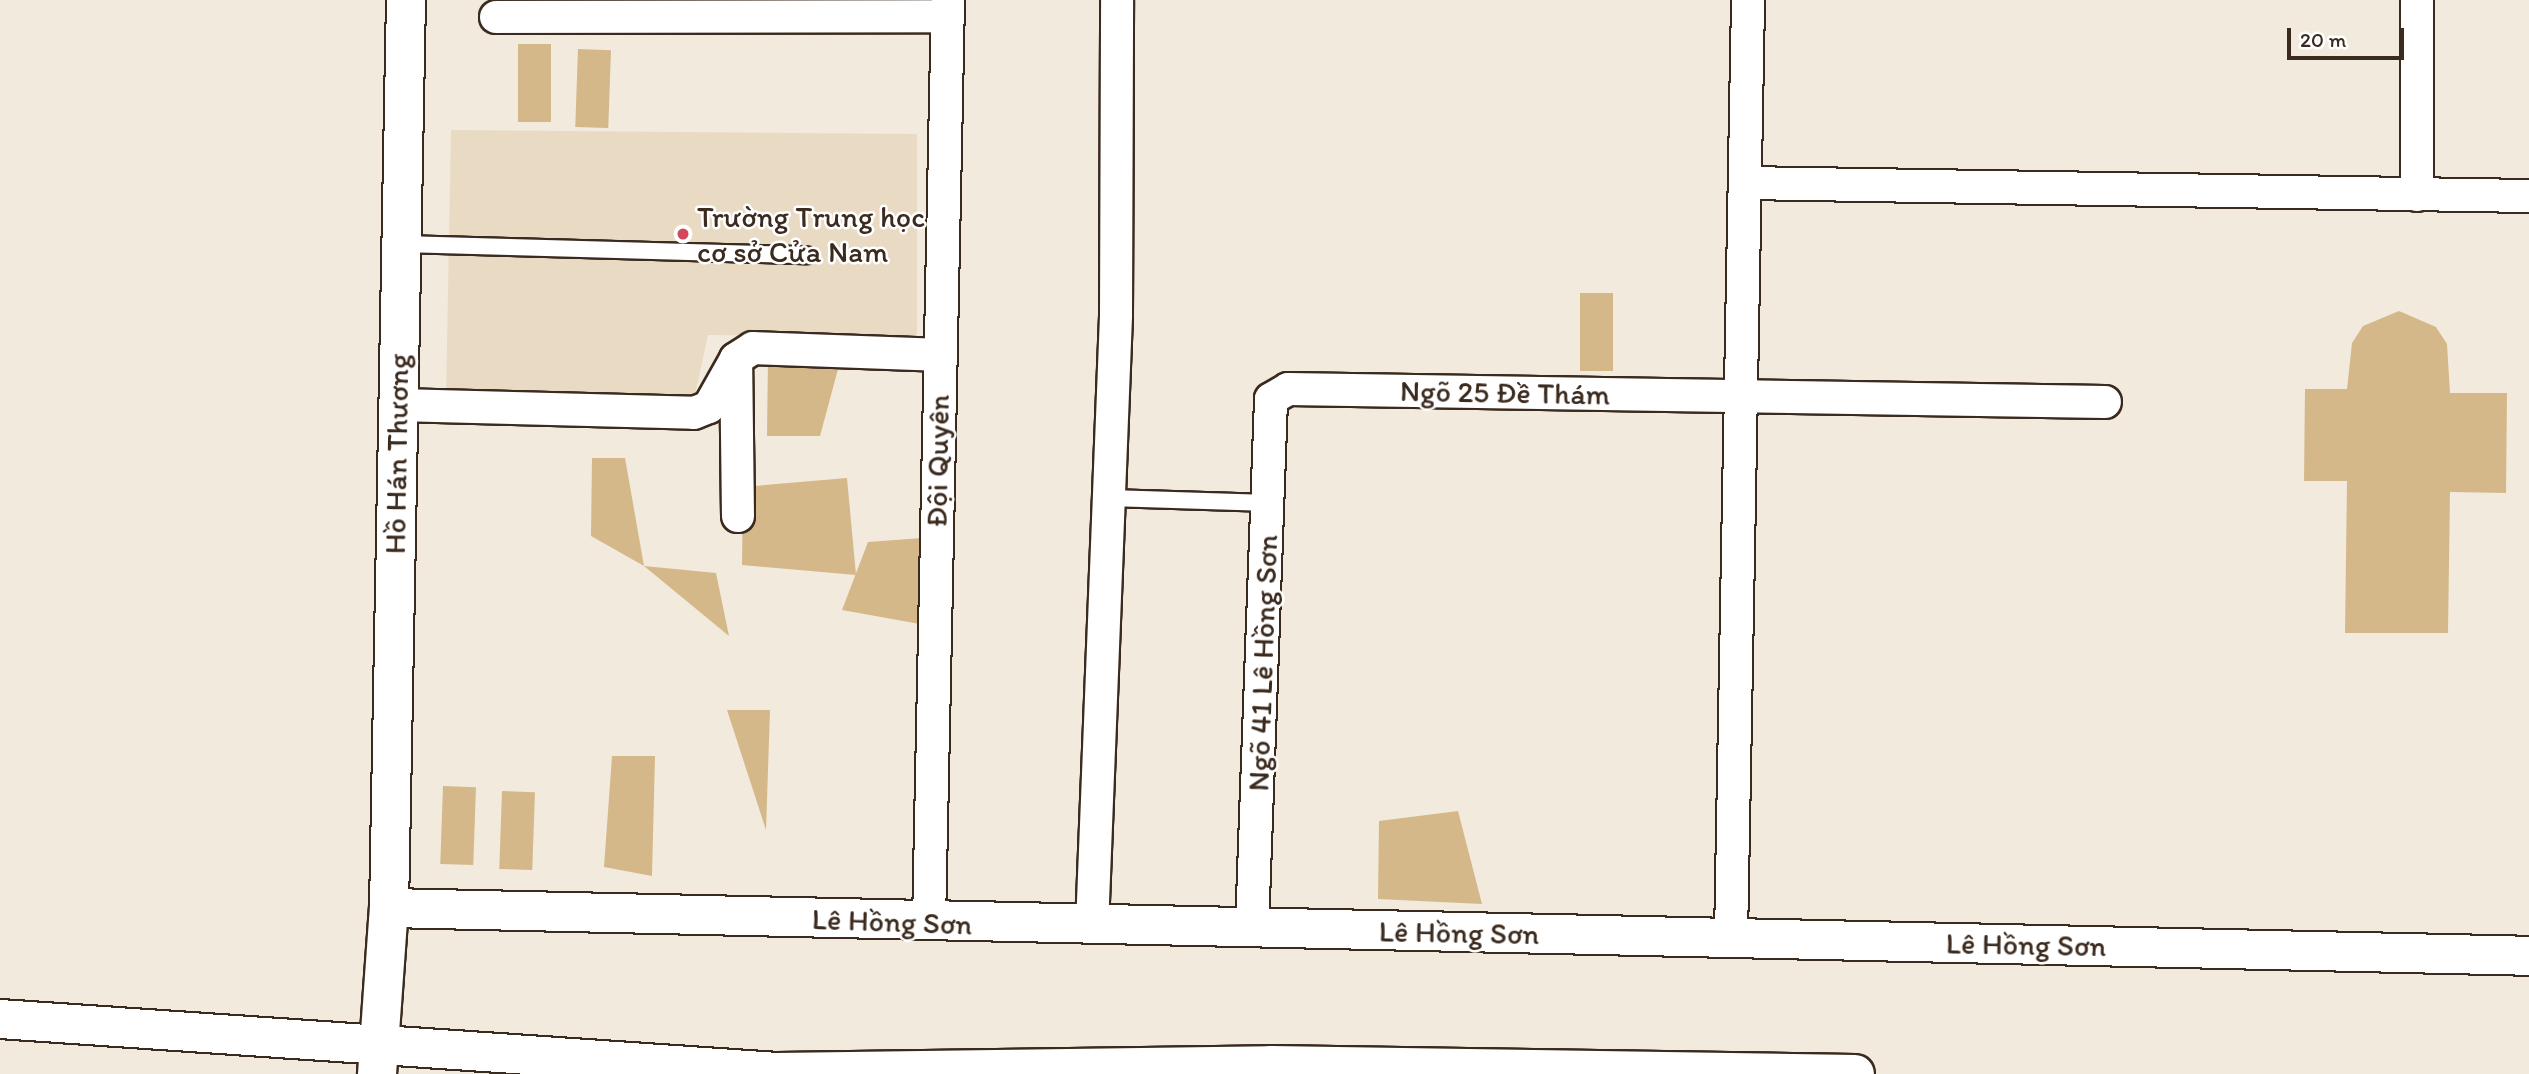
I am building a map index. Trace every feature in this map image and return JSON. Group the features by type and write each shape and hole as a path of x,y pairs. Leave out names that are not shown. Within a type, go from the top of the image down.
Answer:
{"street":[{"name":"Hồ Hán Thương","path":"378,1060 389,908 406,0"},
{"path":"1091,927 1109,498 1117,0"},
{"path":"1731,939 1748,0"},
{"path":"2417,0 2417,195"},
{"path":"496,17 948,8"},
{"name":"Đội Quyên","path":"929,923 948,8"},
{"path":"1745,183 2529,196"},
{"path":"398,405 694,413 709,407 736,359 753,348 941,355"},
{"path":"736,359 738,516"},
{"name":"Ngõ 25 Đề Thám","path":"1271,399 1288,389 2105,402"},
{"name":"Ngõ 41 Lê Hồng Sơn","path":"1252,928 1270,503 1271,399"},
{"name":"Lê Hồng Sơn","path":"389,908 1091,927 1252,928 2529,956"},
{"path":"0,1020 378,1060 777,1072 1271,1065 1855,1074"}],"lane":[{"path":"401,244 806,255"},
{"path":"1109,498 1270,503"}],"shaded area":[{"name":"Trường Trung học cơ sở Cửa Nam","path":"451,130 917,134 917,337 708,335 694,399 446,399"}],"building":[{"path":"518,44 551,44 551,122 518,122"},
{"path":"578,49 611,50 608,128 575,127"},
{"path":"1580,293 1613,293 1613,371 1580,371"},
{"path":"2399,311 2436,327 2447,344 2450,393 2507,393 2506,493 2450,492 2448,633 2345,633 2347,481 2304,481 2305,389 2347,389 2352,343 2363,326"},
{"path":"768,357 841,358 820,436 767,436"},
{"path":"592,458 625,458 644,566 591,536"},
{"path":"847,478 856,575 742,565 743,487"},
{"path":"922,538 931,626 842,610 868,542"},
{"path":"644,566 716,573 729,636"},
{"path":"727,710 770,710 766,830"},
{"path":"612,756 655,756 652,876 604,867"},
{"path":"443,786 476,787 473,865 440,864"},
{"path":"502,791 535,792 532,870 499,869"},
{"path":"1458,811 1482,904 1378,899 1379,821"}],"place":[{"name":"Trường Trung học cơ sở Cửa Nam","path":"683,234"}]}
